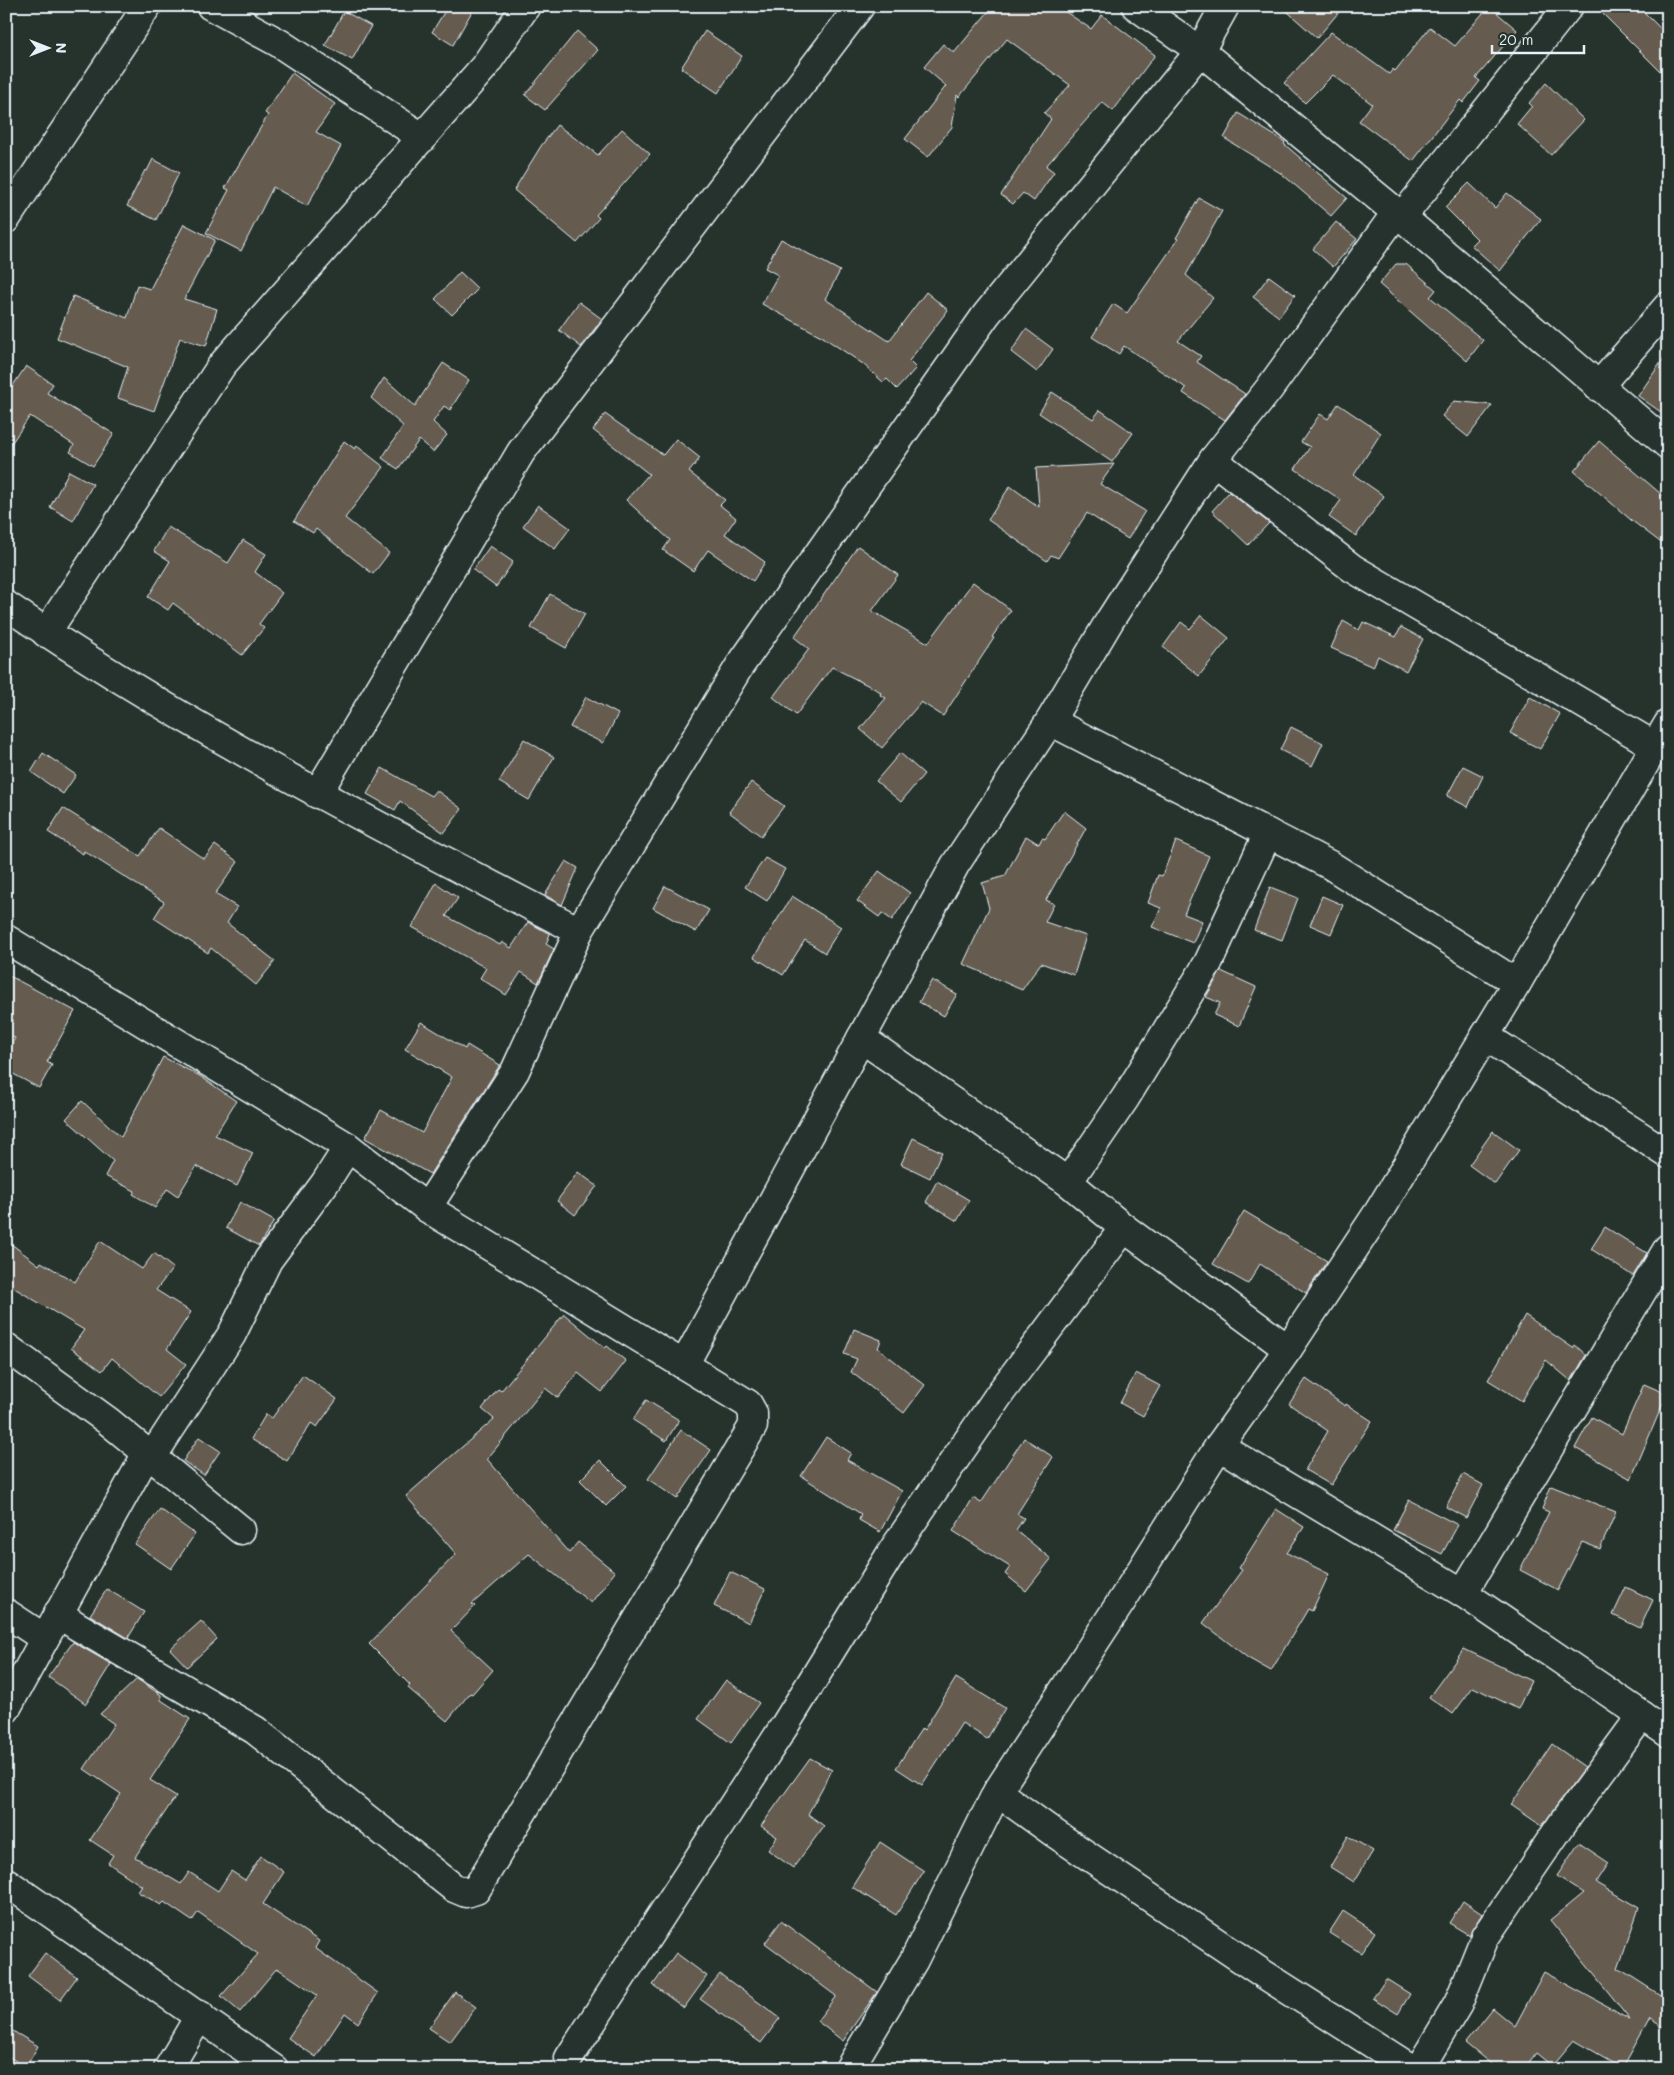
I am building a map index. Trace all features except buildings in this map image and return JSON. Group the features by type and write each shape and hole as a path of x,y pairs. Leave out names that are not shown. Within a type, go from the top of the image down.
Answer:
{"street":[{"path":"6,219 147,6"},
{"path":"210,6 279,43 423,138"},
{"path":"46,633 222,364 484,67 526,6"},
{"path":"318,794 521,452 860,6"},
{"path":"1136,6 1200,51 1399,215 1668,445"},
{"path":"427,1208 515,1071 579,930 739,668 986,315 1200,51 1225,6"},
{"path":"684,1365 955,864 1050,721 1110,620 1213,460 1269,389 1399,215 1568,6"},
{"path":"1598,387 1668,306"},
{"path":"849,2069 914,1960 997,1792 1124,1599 1219,1446 1288,1349 1379,1212 1517,983 1661,735 1352,568 1213,460"},
{"path":"6,605 76,653 318,794 579,930"},
{"path":"1050,721 1330,865 1517,983"},
{"path":"1068,1182 1126,1097 1208,963 1268,833"},
{"path":"6,939 166,1034 348,1147 427,1208 748,1404 753,1413 753,1426 476,1890 466,1892 454,1888 256,1730 77,1626 58,1613"},
{"path":"1485,1036 1668,1154"},
{"path":"860,1038 1068,1182 1124,1228 1288,1349"},
{"path":"6,1708 58,1613 150,1455 232,1334 268,1260 325,1183 348,1147"},
{"path":"569,2058 785,1725 893,1550 1001,1392 1124,1228"},
{"path":"1463,1593 1668,1248"},
{"path":"6,1347 108,1421 241,1530"},
{"path":"1219,1446 1463,1593 1668,1733"},
{"path":"6,1613 44,1638"},
{"path":"1419,2069 1458,2004 1485,1936 1562,1824 1642,1716"},
{"path":"997,1792 1054,1833 1265,1975 1412,2069"},
{"path":"6,1882 200,2015 274,2069"},
{"path":"168,2069 200,2015"}]}
